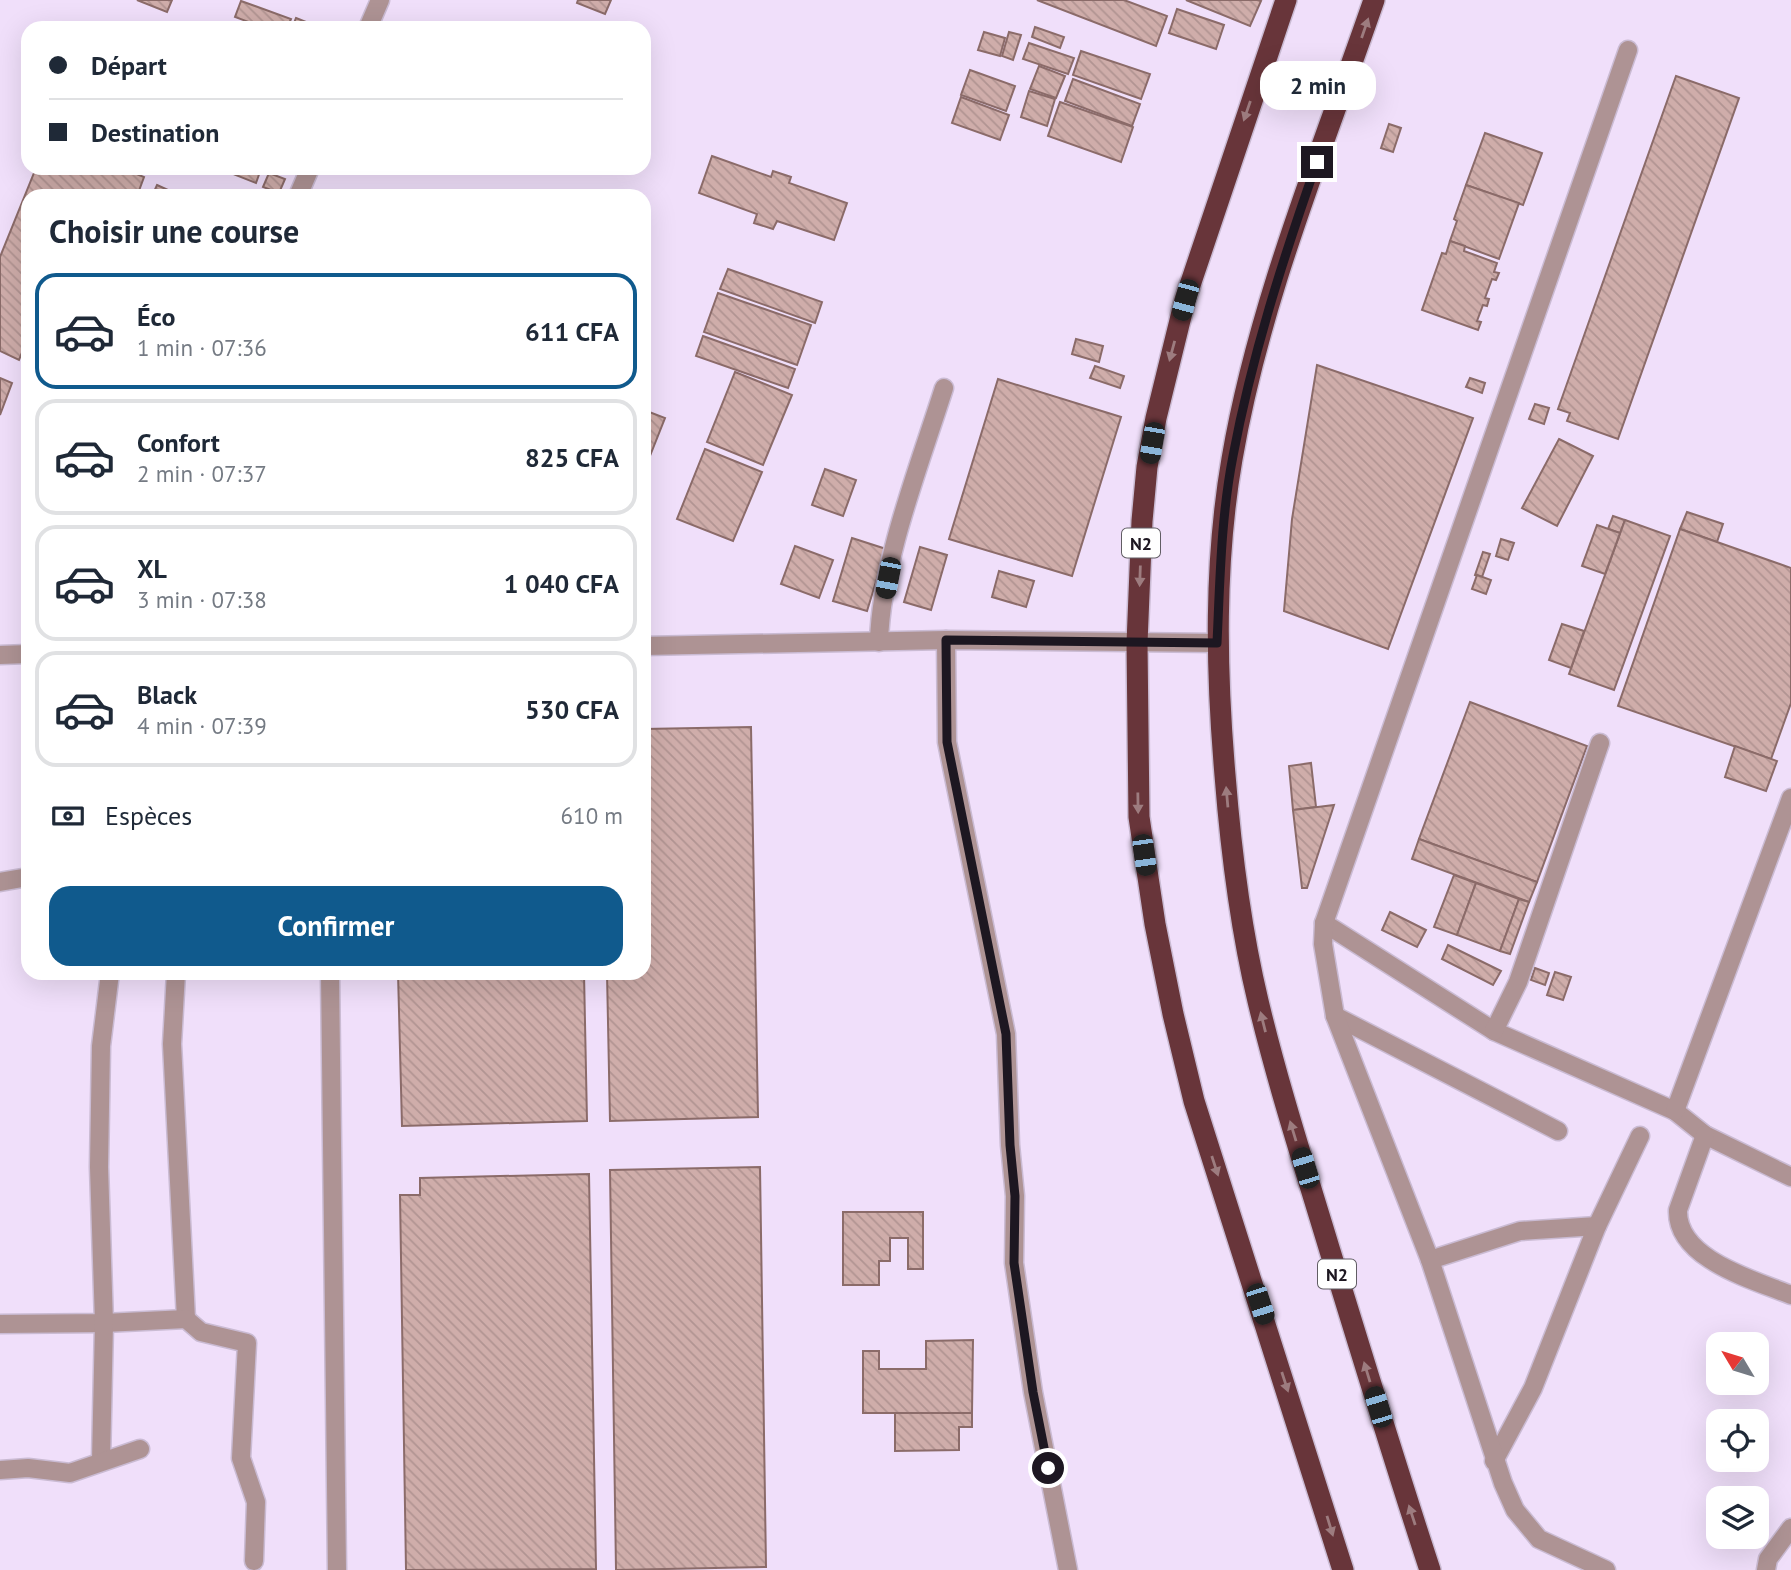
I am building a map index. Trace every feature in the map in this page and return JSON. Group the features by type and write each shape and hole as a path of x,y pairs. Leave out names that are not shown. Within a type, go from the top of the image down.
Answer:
{"highway":[{"name":"N2","path":"1286,0 1200,253 1168,363 1147,467 1137,643 1139,817 1155,924 1194,1101 1343,1570"},
{"name":"N2","path":"1374,0 1289,244 1265,319 1246,394 1232,458 1223,526 1217,643 1229,824 1237,894 1257,998 1280,1088 1430,1570"}],"street":[{"path":"371,21 380,0"},
{"path":"1606,1570 1539,1539 1515,1510 1494,1461 1430,1260 1335,1016 1325,955 1324,923 1628,50"},
{"path":"878,642 885,590 900,532 944,388"},
{"path":"946,640 947,742 1006,1034 1010,1145 1015,1196 1014,1263 1033,1392 1068,1570"},
{"path":"651,646 946,640 1217,643"},
{"path":"0,654 21,654"},
{"path":"1494,1031 1518,982 1600,743"},
{"path":"1675,1111 1791,799"},
{"path":"0,881 21,878"},
{"path":"1324,923 1494,1031 1675,1111 1705,1135 1791,1177"},
{"path":"102,1461 104,1323 99,1167 100,1086 101,1046 109,980"},
{"path":"176,980 172,1044 186,1319"},
{"path":"330,980 337,1570"},
{"path":"1335,1016 1558,1131"},
{"path":"1705,1135 1678,1210 1677,1223 1710,1262 1791,1295"},
{"path":"1494,1461 1533,1388 1597,1226 1640,1136"},
{"path":"1430,1260 1520,1231 1597,1226"},
{"path":"0,1324 186,1319 201,1332 247,1343 241,1458 256,1502 254,1561"},
{"path":"0,1470 28,1468 70,1473 140,1449"},
{"path":"1766,1570 1768,1559 1791,1528"}],"building":[{"path":"137,0 172,0 167,12"},
{"path":"578,0 611,0 605,14 577,3"},
{"path":"1037,0 1124,0 1167,16 1156,46"},
{"path":"1186,0 1257,0 1261,1 1250,26"},
{"path":"241,1 291,19 246,21 235,17"},
{"path":"1177,9 1224,25 1216,49 1169,33"},
{"path":"1035,27 1064,37 1060,48 1032,37"},
{"path":"984,32 1005,38 1000,56 978,50"},
{"path":"1009,32 1021,35 1013,60 1002,56"},
{"path":"1029,43 1074,58 1068,74 1023,59"},
{"path":"1081,51 1150,74 1141,99 1073,75"},
{"path":"1039,66 1065,76 1056,98 1030,89"},
{"path":"970,70 1015,86 1006,111 961,95"},
{"path":"1676,76 1739,98 1618,439 1567,421 1570,413 1558,409"},
{"path":"1073,79 1140,104 1132,126 1065,101"},
{"path":"1029,91 1055,99 1047,126 1021,117"},
{"path":"961,97 1009,115 1000,140 952,123"},
{"path":"1060,102 1133,127 1121,162 1048,136"},
{"path":"1389,124 1401,128 1393,152 1381,148"},
{"path":"1485,133 1542,153 1523,205 1466,185"},
{"path":"712,156 771,177 773,171 791,177 789,183 847,203 834,240 777,221 773,229 754,223 757,214 699,193"},
{"path":"33,175 144,177 140,189 28,189"},
{"path":"236,175 259,175 256,183"},
{"path":"268,175 285,179 281,189 263,187"},
{"path":"1466,185 1519,203 1499,259 1450,241 1457,221 1454,219"},
{"path":"21,205 19,360 0,351 0,257"},
{"path":"1450,241 1465,246 1464,251 1497,263 1494,272 1499,273 1496,280 1492,279 1485,298 1489,299 1487,306 1483,305 1477,321 1481,322 1478,330 1422,310 1442,253 1446,254"},
{"path":"728,269 822,302 815,323 720,289"},
{"path":"718,293 811,325 797,365 704,332"},
{"path":"703,336 795,369 788,388 696,356"},
{"path":"1076,339 1103,346 1099,362 1072,354"},
{"path":"1317,365 1473,418 1388,649 1284,611 1292,519"},
{"path":"1095,366 1124,376 1120,388 1090,378"},
{"path":"735,372 792,395 763,465 707,442"},
{"path":"0,378 12,383 0,415"},
{"path":"1470,378 1485,383 1482,393 1466,387"},
{"path":"998,379 1121,417 1072,576 949,539"},
{"path":"1535,404 1549,408 1544,424 1529,419"},
{"path":"651,413 665,418 651,453"},
{"path":"1559,439 1593,456 1557,526 1522,508"},
{"path":"705,449 762,472 733,541 677,519"},
{"path":"825,469 856,480 843,516 812,505"},
{"path":"1687,512 1723,524 1717,542 1680,529"},
{"path":"1613,516 1625,520 1620,533 1608,529"},
{"path":"1625,520 1670,536 1614,690 1569,674"},
{"path":"1597,525 1620,533 1605,574 1582,566"},
{"path":"1680,529 1791,568 1791,703 1771,759 1618,706"},
{"path":"852,538 886,549 867,611 833,601"},
{"path":"1501,539 1514,543 1508,560 1496,556"},
{"path":"795,546 833,560 819,598 781,584"},
{"path":"920,547 947,555 931,610 904,602"},
{"path":"1483,552 1490,554 1482,577 1475,575"},
{"path":"999,571 1034,581 1026,607 992,597"},
{"path":"1477,575 1491,580 1486,594 1472,589"},
{"path":"1562,624 1584,631 1571,668 1549,660"},
{"path":"1470,702 1587,746 1537,882 1419,839"},
{"path":"751,727 758,1117 610,1121 607,980 651,980 651,729"},
{"path":"1735,746 1777,761 1766,791 1725,777"},
{"path":"1311,763 1316,807 1293,810 1289,766"},
{"path":"1334,805 1307,888 1302,888 1293,810"},
{"path":"1419,839 1537,882 1529,902 1412,859"},
{"path":"1454,875 1476,883 1457,935 1434,927"},
{"path":"1476,883 1519,899 1500,951 1457,935"},
{"path":"1519,899 1529,902 1510,954 1500,951"},
{"path":"1390,912 1426,930 1417,947 1382,930"},
{"path":"1448,945 1501,971 1493,985 1442,959"},
{"path":"1535,968 1549,973 1545,985 1531,980"},
{"path":"1555,972 1571,977 1563,1000 1547,995"},
{"path":"398,980 584,980 587,1121 402,1126"},
{"path":"760,1167 766,1567 616,1570 610,1170"},
{"path":"589,1174 596,1569 406,1570 400,1195 420,1195 420,1178"},
{"path":"843,1212 923,1212 923,1269 908,1269 908,1238 890,1238 890,1261 879,1261 879,1285 843,1285"},
{"path":"973,1340 972,1413 863,1413 863,1351 879,1351 879,1369 926,1369 926,1341"},
{"path":"895,1413 972,1413 972,1427 959,1427 959,1450 895,1451"}],"route":[{"path":"1048,1468 1033,1392 1014,1263 1015,1196 1010,1145 1006,1034 947,742 946,640 1217,643 1223,526 1232,458 1265,319 1317,162"}]}
